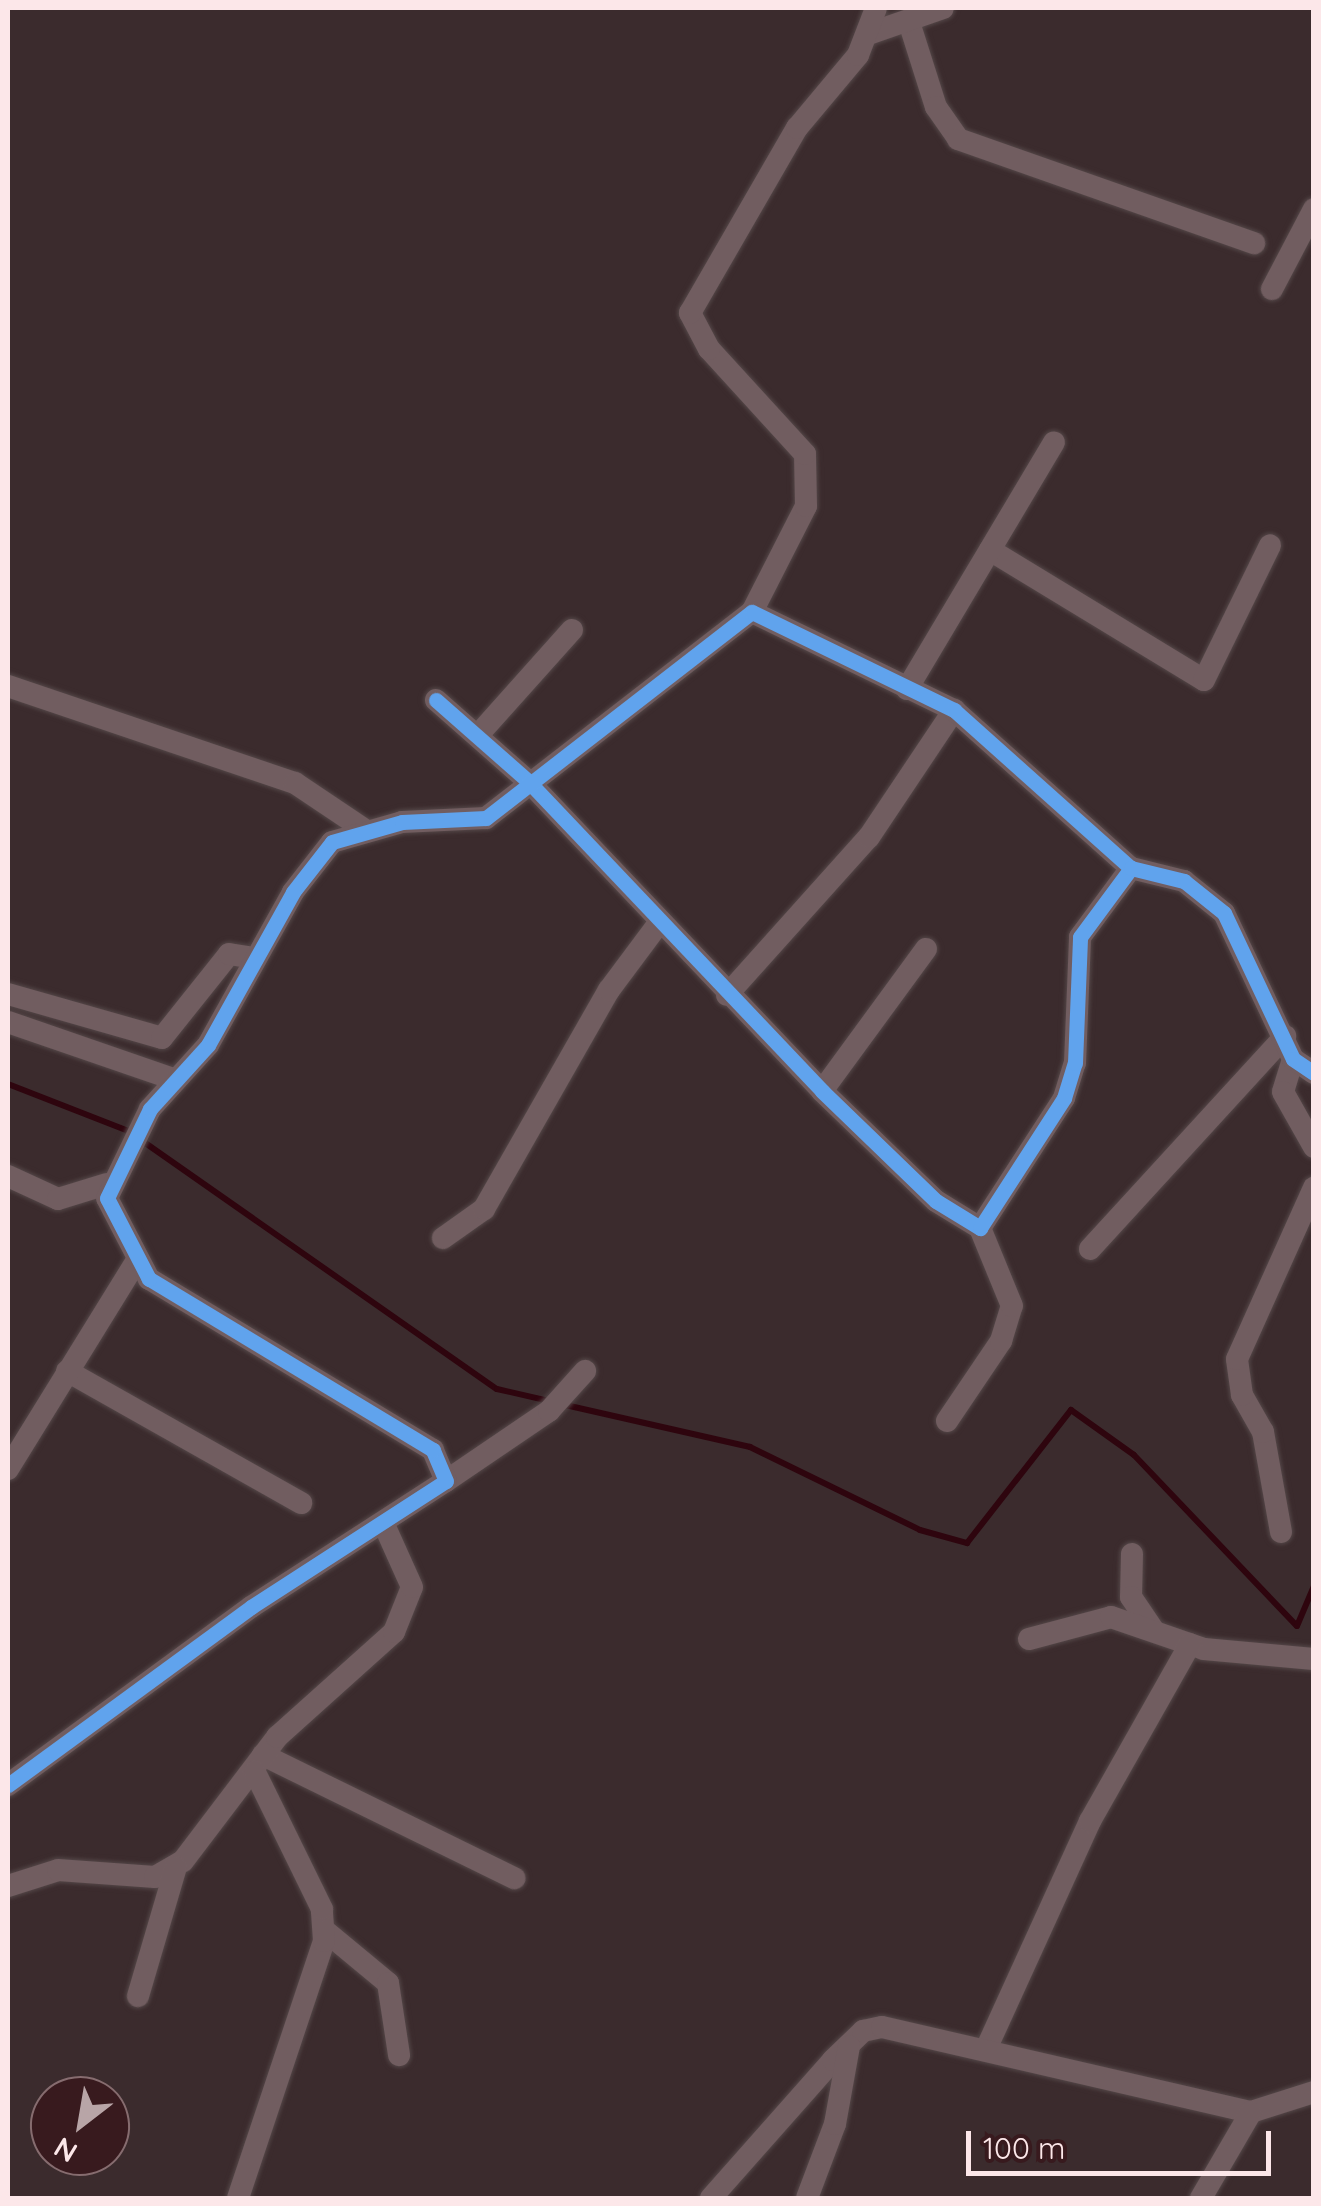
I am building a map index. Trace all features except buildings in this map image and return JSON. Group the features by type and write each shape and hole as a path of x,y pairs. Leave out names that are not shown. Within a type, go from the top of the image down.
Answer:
{"street":[{"path":"8,1176 58,1200 107,1184 150,1109 208,1044 312,864 332,842 364,830 486,818 752,612 806,506 805,454 709,349 690,313 797,128 871,32 876,8"},
{"path":"871,32 943,8"},
{"path":"908,22 936,107 958,139 1254,243"},
{"path":"1272,289 1314,209"},
{"path":"907,689 1054,442"},
{"path":"990,550 1204,680 1270,545"},
{"path":"752,612 954,710 1130,868 1184,881 1224,913 1285,1036 1293,1059 1284,1092 1314,1147"},
{"path":"478,735 572,630"},
{"path":"8,686 295,784 364,830"},
{"path":"436,700 528,782 822,1091 936,1201 980,1228 1012,1306 1001,1342 947,1421"},
{"path":"727,995 869,837 954,710"},
{"path":"980,1228 1064,1098 1074,1064 1080,938 1130,868"},
{"path":"443,1238 484,1210 609,990 659,923"},
{"path":"822,1091 926,950"},
{"path":"8,994 162,1038 229,954 255,958"},
{"path":"8,1022 174,1079"},
{"path":"1090,1249 1285,1036"},
{"path":"1293,1059 1314,1073"},
{"path":"107,1184 130,1270 433,1450 446,1481"},
{"path":"1280,1532 1263,1432 1237,1359 1314,1188"},
{"path":"8,1469 130,1270"},
{"path":"67,1370 301,1503"},
{"path":"8,1785 251,1607 386,1528 556,1403 585,1371"},
{"path":"138,1996 176,1867 259,1764 408,1610 412,1587 386,1528"},
{"path":"1132,1554 1132,1596 1154,1631"},
{"path":"1030,1639 1111,1616 1190,1644 1314,1659"},
{"path":"987,2047 1090,1821 1190,1644"},
{"path":"259,1764 514,1878"},
{"path":"238,2198 324,1930 322,1908 259,1764"},
{"path":"8,1886 58,1870 155,1877 176,1867"},
{"path":"324,1930 388,1983 399,2055"},
{"path":"712,2198 848,2046 882,2027 987,2047 1251,2112 1314,2092"},
{"path":"806,2198 835,2124 848,2046"},
{"path":"1200,2198 1251,2112"}],"waterway":[{"path":"8,1084 131,1132"},
{"path":"141,1140 497,1389 549,1401"},
{"path":"561,1404 750,1447 920,1530 967,1543 1071,1410 1134,1455 1297,1626 1314,1586"}],"cycle path":[{"path":"8,1785 251,1607 446,1481 433,1450 149,1279 107,1198 150,1109 208,1045 293,892 332,842 402,822 486,818 752,612 954,710 1131,868 1184,881 1224,913 1293,1059 1314,1073"},
{"path":"436,700 529,782 822,1091 936,1201 980,1228 1064,1098 1075,1063 1080,937 1131,868"}]}
